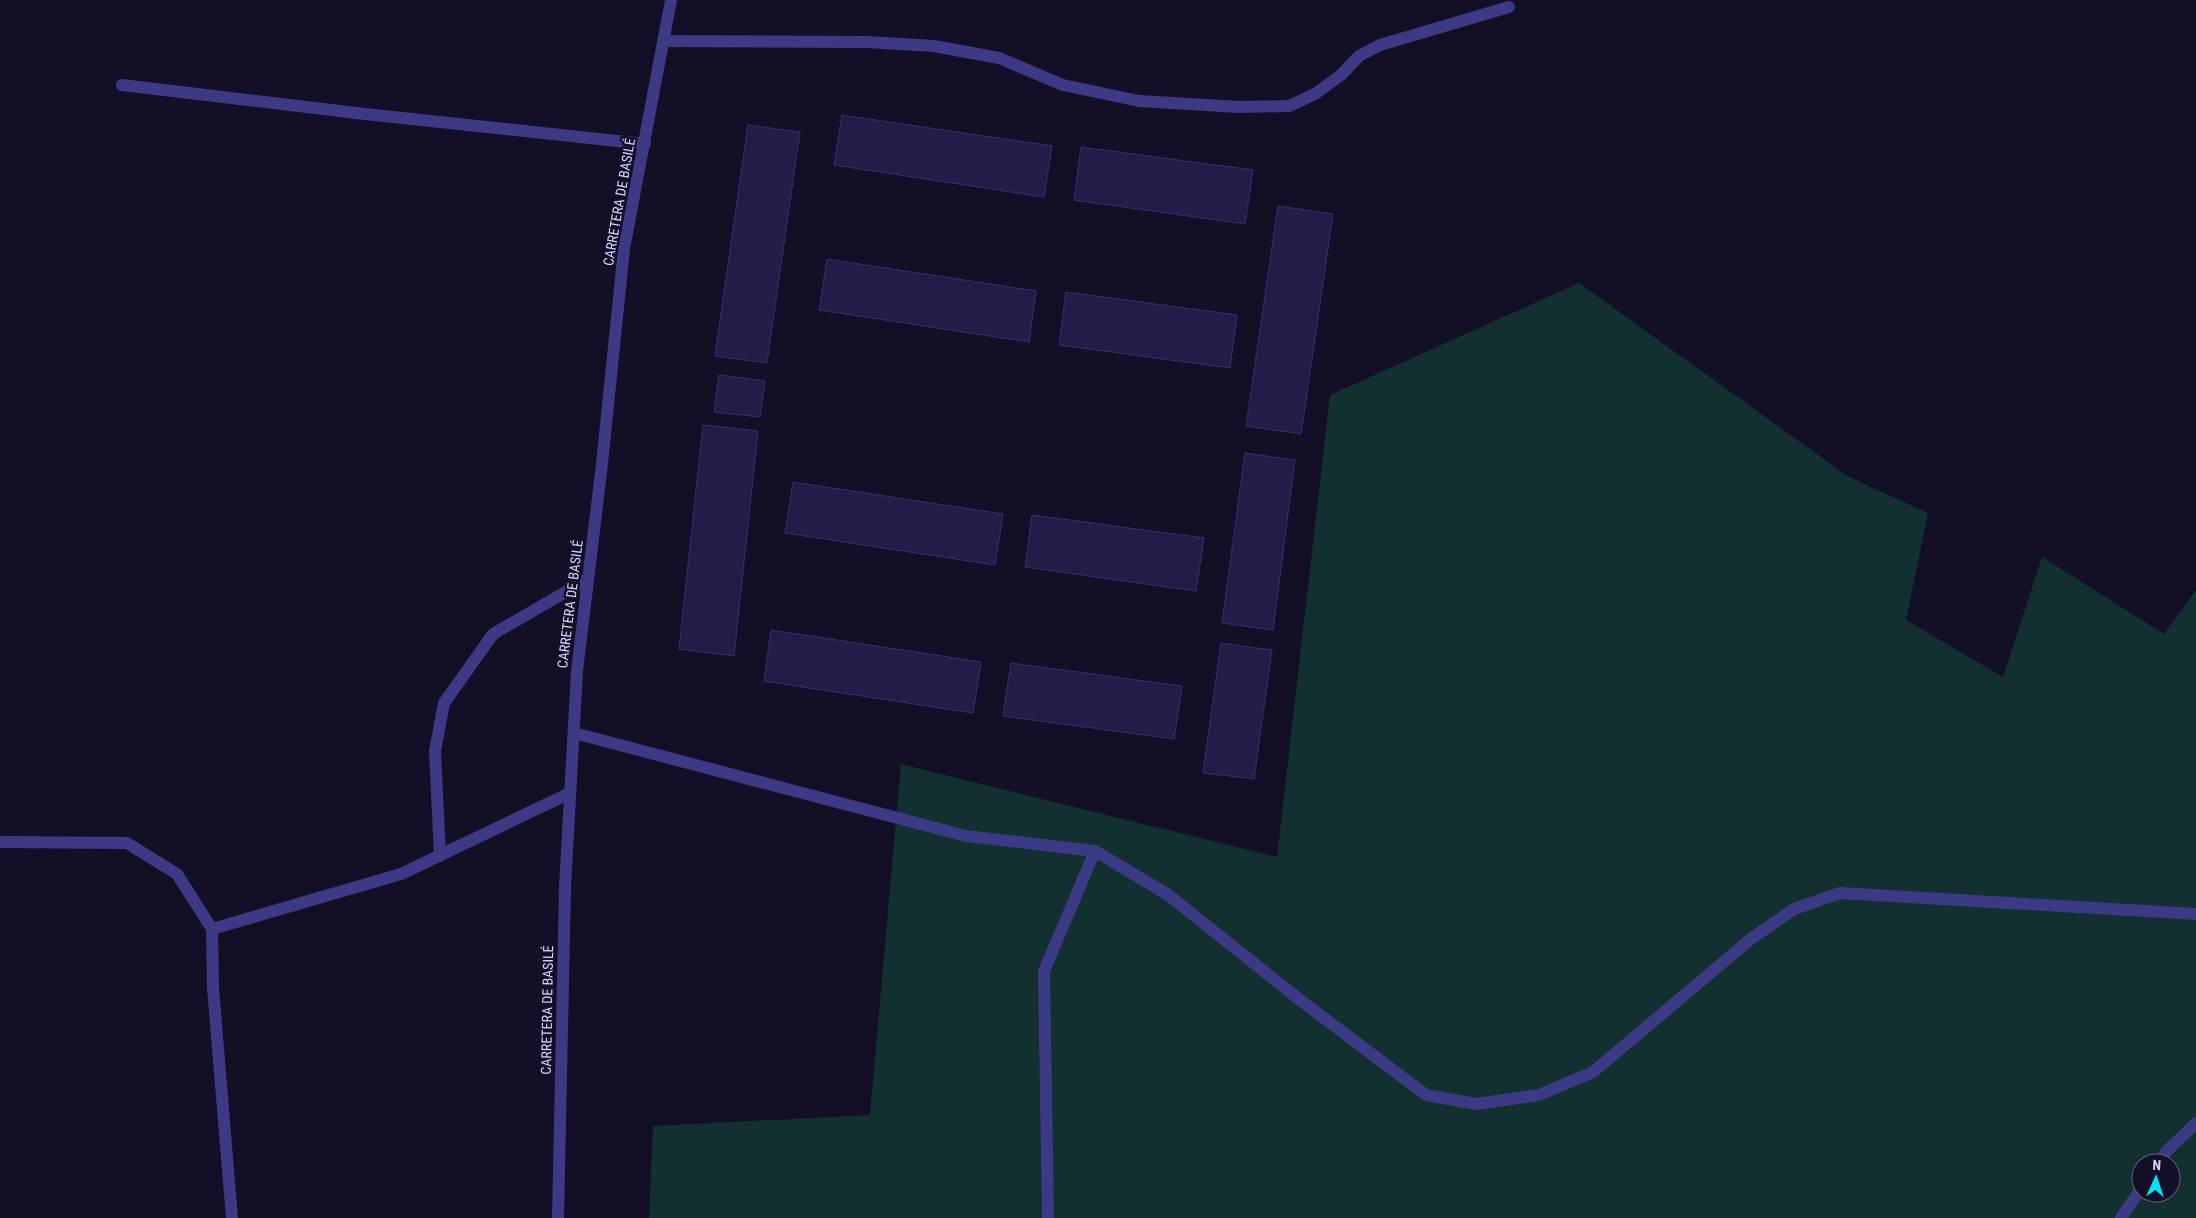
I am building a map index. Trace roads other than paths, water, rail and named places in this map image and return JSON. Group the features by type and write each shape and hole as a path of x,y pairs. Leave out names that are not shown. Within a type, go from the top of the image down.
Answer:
{"street":[{"name":"CARRETERA DE BASILÉ","path":"558,1218 565,887 577,671 602,464 624,248 672,0"},
{"path":"664,41 867,42 934,46 999,58 1063,86 1139,101 1240,107 1289,106 1315,94 1342,75 1359,56 1380,45 1509,7"},
{"path":"122,85 365,114 645,144"},
{"path":"440,856 435,751 444,703 493,634 588,579"},
{"path":"574,733 966,836 1095,852 1167,894 1300,1000 1426,1095 1476,1104 1540,1095 1592,1072 1752,938 1794,909 1840,893 2196,914"},
{"path":"212,930 401,874 570,793"},
{"path":"0,842 128,843 176,874 212,930 213,988 232,1218"},
{"path":"1048,1218 1044,971 1095,852"},
{"path":"2165,1153 2196,1123"},
{"path":"2122,1218 2132,1203"}]}
